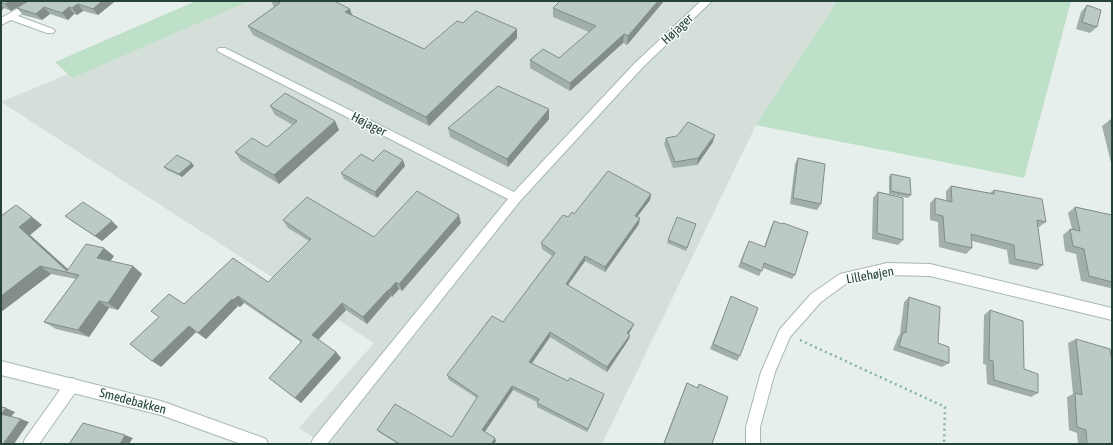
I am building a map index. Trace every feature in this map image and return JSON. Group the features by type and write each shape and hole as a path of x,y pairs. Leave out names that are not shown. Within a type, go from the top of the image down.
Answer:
{"street":[{"path":"1,22 38,1"},
{"name":"Højager","path":"318,444 516,198 639,65 707,1"},
{"path":"10,17 50,31"},
{"name":"Højager","path":"222,50 516,198"},
{"name":"Lillehøjen","path":"753,444 753,427 768,372 785,333 816,298 844,278 887,269 930,270 1112,314"},
{"name":"Smedebakken","path":"1,368 161,408 261,444"},
{"path":"30,444 72,385"}],"path":[{"path":"785,333 945,407 944,444"}],"shaded area":[{"path":"244,1 837,1 756,125 602,444 324,444 299,428 374,343 1,102"}],"green space":[{"path":"196,1 249,1 72,78 55,62"},
{"path":"837,1 1071,1 1024,178 756,125"}],"building":[{"path":"1,1 10,1 5,4"},
{"path":"28,1 102,1 93,9 78,4 72,8 69,7 62,13 44,7 36,14 17,8"},
{"path":"276,1 334,1 350,9 345,12 424,49 457,21 463,23 476,11 517,29 426,117 248,26 280,3"},
{"path":"560,1 658,1 628,36 624,34 570,83 530,60 543,49 559,58 596,26 553,8"},
{"path":"1087,5 1101,10 1097,27 1082,22"},
{"path":"498,86 549,109 507,159 448,128"},
{"path":"285,93 335,121 274,175 235,152 252,138 267,147 297,121 270,106"},
{"path":"688,122 715,135 698,158 675,162 666,138 677,136"},
{"path":"384,150 403,160 375,192 341,173 361,154 373,161"},
{"path":"177,155 192,163 179,174 164,167"},
{"path":"798,158 825,164 821,204 793,198"},
{"path":"608,171 651,194 635,216 640,218 605,267 585,256 566,284 634,324 627,333 630,335 607,367 550,332 529,362 568,381 570,378 604,394 588,429 537,403 539,399 512,386 482,430 495,438 491,444 400,444 377,430 395,404 452,437 478,396 447,375 492,316 503,322 555,253 541,243 563,215 568,217 572,212 574,214"},
{"path":"891,174 910,178 911,195 891,191"},
{"path":"951,186 994,194 994,190 1042,199 1046,222 1037,220 1043,265 1015,259 1014,245 971,234 972,248 945,242 943,216 935,214 935,198 952,202"},
{"path":"417,191 459,215 399,284 396,282 363,317 342,303 312,335 336,352 295,398 269,378 302,341 238,296 233,300 232,299 198,333 189,326 152,361 130,344 159,317 151,311 169,294 184,304 233,258 268,282 311,239 283,220 307,197 374,237"},
{"path":"878,192 903,198 903,240 877,233"},
{"path":"83,202 112,221 95,236 65,216"},
{"path":"16,205 32,217 19,227 67,271 86,244 104,248 97,258 133,266 108,303 99,301 78,330 44,322 79,275 40,266 1,296 1,216"},
{"path":"1075,207 1112,215 1112,282 1089,276 1084,249 1073,246 1070,229 1080,231"},
{"path":"677,217 696,224 687,248 668,240"},
{"path":"774,221 808,232 795,275 764,263 762,271 741,262 749,241 765,247"},
{"path":"731,296 758,308 740,356 713,344"},
{"path":"909,297 940,307 938,343 949,347 949,363 899,346 903,332 906,333"},
{"path":"990,310 1023,321 1024,369 1038,374 1038,393 994,380 993,361 989,360"},
{"path":"1076,339 1110,349 1112,362 1112,444 1087,444 1086,430 1077,427 1075,393 1082,395"},
{"path":"687,383 698,388 699,384 728,397 712,444 664,444"},
{"path":"1,407 6,408 1,414"},
{"path":"1,414 21,419 3,444 1,444"},
{"path":"83,423 125,435 120,444 69,444"}]}
